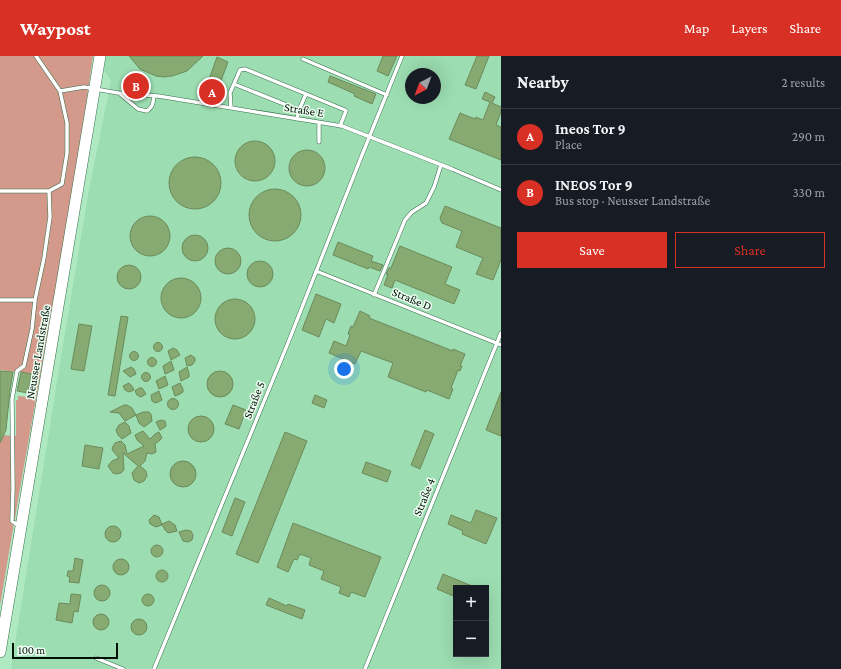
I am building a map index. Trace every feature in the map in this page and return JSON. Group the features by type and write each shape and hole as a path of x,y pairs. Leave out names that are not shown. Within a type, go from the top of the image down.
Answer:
{"main road":[{"name":"Neusser Landstraße","path":"0,652 100,56"}],"lane":[{"path":"0,191 49,191 62,184 67,153 67,123 60,91 36,56"},
{"name":"Straße 5","path":"154,669 285,351 402,56"},
{"path":"303,59 387,95"},
{"path":"231,108 230,93 240,70 245,69 345,110 346,111 340,126"},
{"path":"234,84 299,110"},
{"name":"Straße E","path":"60,91 84,87 154,96 340,126 501,190"},
{"path":"118,92 138,109 147,111 153,106 154,96"},
{"path":"297,119 306,94"},
{"path":"319,123 319,142"},
{"path":"374,295 405,220 412,212 426,203 434,187 441,165"},
{"path":"21,528 12,521 12,398 16,371 24,366 32,329 35,300 44,258 49,224 49,191"},
{"name":"Straße D","path":"316,271 499,344"},
{"path":"0,300 35,300"},
{"name":"Straße 4","path":"365,669 499,344 501,332"},
{"path":"96,658 123,669"}],"shaded area":[{"path":"0,56 93,56 72,194 0,606 0,435 16,436 16,400 18,400 18,396 29,397 34,374 0,370"},
{"path":"106,56 501,56 501,669 11,669 89,190 111,81 104,70"}],"building":[{"path":"129,56 203,56 187,71 164,77 156,76 140,69"},
{"path":"383,56 397,56 388,76 377,71"},
{"path":"477,56 489,56 476,89 465,85"},
{"path":"217,57 228,62 218,89 223,91 219,100 205,97 202,93 207,85"},
{"path":"330,76 376,94 372,104 354,96 355,94 328,82"},
{"path":"485,92 495,97 492,103 501,107 501,112 496,125 501,127 501,160 449,139 460,113 475,119 476,117 483,120 490,102 482,99"},
{"path":"255,141 263,143 269,147 273,153 275,161 273,169 269,175 263,179 255,181 247,179 241,175 237,169 235,161 237,153 241,147 247,143"},
{"path":"307,150 317,153 322,158 325,168 322,178 317,183 307,186 297,183 292,178 289,168 292,158 297,153"},
{"path":"195,157 205,159 213,165 219,173 221,183 219,193 213,201 205,207 195,209 185,207 177,201 171,193 169,183 171,173 177,165 185,159"},
{"path":"275,189 285,191 293,197 299,205 301,215 299,225 293,233 285,239 275,241 265,239 257,233 251,225 249,215 251,205 257,197 265,191"},
{"path":"445,206 501,228 501,260 493,280 476,274 483,258 456,247 462,231 442,223 440,218"},
{"path":"150,216 164,222 170,236 164,250 150,256 136,250 130,236 136,222"},
{"path":"195,235 204,239 208,248 204,257 195,261 186,257 182,248 186,239"},
{"path":"338,242 373,256 371,261 383,265 380,271 369,267 368,269 333,255"},
{"path":"400,246 452,267 445,284 460,290 454,304 395,280 392,288 384,285 388,274 386,274 389,268 391,268"},
{"path":"228,248 237,252 241,261 237,270 228,274 219,270 215,261 219,252"},
{"path":"260,261 269,265 273,274 269,283 260,287 251,283 247,274 251,265"},
{"path":"129,265 134,266 140,272 140,282 134,288 129,289 124,288 118,282 117,277 118,272 124,266"},
{"path":"185,278 192,281 198,287 201,298 200,306 192,315 185,318 177,318 170,315 162,306 161,294 164,287 173,279"},
{"path":"316,294 341,304 334,323 326,319 319,337 302,330"},
{"path":"239,299 246,302 252,308 255,319 254,327 246,336 239,339 231,339 224,336 216,327 215,315 218,308 227,300"},
{"path":"360,311 370,316 369,318 453,351 453,349 465,354 460,366 462,366 460,371 458,370 451,388 453,389 449,399 427,390 426,392 388,377 393,363 361,351 355,364 329,353 334,341 346,346 350,335 348,334 351,326 353,327"},
{"path":"121,316 128,317 115,396 108,395"},
{"path":"79,324 92,326 84,371 71,369"},
{"path":"156,343 160,343 162,347 160,351 156,351 154,349 154,345"},
{"path":"173,348 177,350 180,355 171,360 168,351"},
{"path":"132,352 136,352 138,356 136,360 132,360 130,358 130,354"},
{"path":"191,355 195,358 195,361 192,365 187,366 185,358"},
{"path":"150,358 154,358 156,362 154,366 150,366 148,364 148,360"},
{"path":"171,361 174,370 165,374 163,366"},
{"path":"131,367 134,369 136,374 130,377 123,371"},
{"path":"187,367 189,377 181,381 179,372"},
{"path":"0,371 13,372 6,430 0,443"},
{"path":"220,371 229,375 233,384 229,393 220,397 211,393 207,384 211,375"},
{"path":"21,372 31,374 28,393 17,391"},
{"path":"144,373 148,373 150,377 148,381 144,381 142,379 142,375"},
{"path":"165,376 168,385 159,389 156,381"},
{"path":"129,383 134,390 129,392 125,390 123,386"},
{"path":"180,383 183,392 175,396 172,387"},
{"path":"142,388 146,394 141,397 137,395 135,391"},
{"path":"159,391 162,400 155,403 152,401 151,395"},
{"path":"501,392 501,436 486,430"},
{"path":"315,395 327,400 324,408 312,403"},
{"path":"171,399 175,399 177,400 177,408 171,409 168,406 168,402"},
{"path":"124,405 132,408 136,415 125,421 119,413 110,412"},
{"path":"233,405 246,410 239,429 225,424"},
{"path":"143,412 149,412 151,414 152,421 144,427 139,423 136,415"},
{"path":"201,416 210,420 214,429 210,438 201,442 192,438 188,429 192,420"},
{"path":"161,420 165,421 166,425 160,430 156,422"},
{"path":"125,422 129,426 131,433 122,439 116,430 119,425"},
{"path":"425,430 434,434 420,469 411,465"},
{"path":"143,431 150,439 159,432 162,438 155,444 156,452 152,454 147,453 145,461 140,466 146,471 147,476 144,481 139,483 134,480 132,473 138,466 123,453 124,470 121,473 113,473 108,466 112,461 119,458 112,448 115,443 121,441 125,445 127,454 144,446 137,440 135,435"},
{"path":"285,432 307,441 258,563 236,554"},
{"path":"85,445 103,448 99,469 82,466"},
{"path":"183,461 192,465 196,474 192,483 183,487 174,483 170,474 174,465"},
{"path":"366,462 391,471 387,482 362,473"},
{"path":"235,498 245,502 232,536 222,532"},
{"path":"476,510 497,518 486,544 462,534 463,531 448,524 451,515 471,523"},
{"path":"154,515 159,517 162,525 156,527 150,524 149,520"},
{"path":"169,521 175,525 177,531 168,533 165,530 162,524"},
{"path":"293,523 381,557 365,597 351,592 349,597 339,593 341,587 321,579 324,571 309,565 311,558 300,554 297,560 294,559 288,572 277,567"},
{"path":"113,526 119,528 121,534 119,540 113,542 107,540 105,534 107,528"},
{"path":"186,530 191,531 193,535 192,540 188,542 183,541 179,532"},
{"path":"159,545 162,546 162,556 155,557 152,556 151,549 152,546"},
{"path":"75,558 83,560 79,583 69,582 70,577 67,576 68,571 73,571"},
{"path":"121,559 127,561 129,567 127,573 121,575 115,573 113,567 115,561"},
{"path":"164,570 167,571 167,581 160,582 157,581 156,574 157,571"},
{"path":"443,574 470,585 453,585 453,596 437,589"},
{"path":"102,585 108,587 110,593 108,599 102,601 96,599 94,593 96,587"},
{"path":"71,594 81,595 78,612 74,611 72,623 56,620 59,603 70,604"},
{"path":"148,594 152,596 154,600 152,604 148,606 144,604 142,600 144,596"},
{"path":"269,598 287,606 288,604 305,610 302,619 266,605"},
{"path":"101,614 107,616 109,622 107,628 101,630 95,628 93,622 95,616"},
{"path":"139,619 145,621 147,627 145,633 139,635 133,633 131,627 133,621"}],"place":[{"name":"INEOS Tor 9","path":"136,86"},
{"name":"Ineos Tor 9","path":"212,92"}]}
